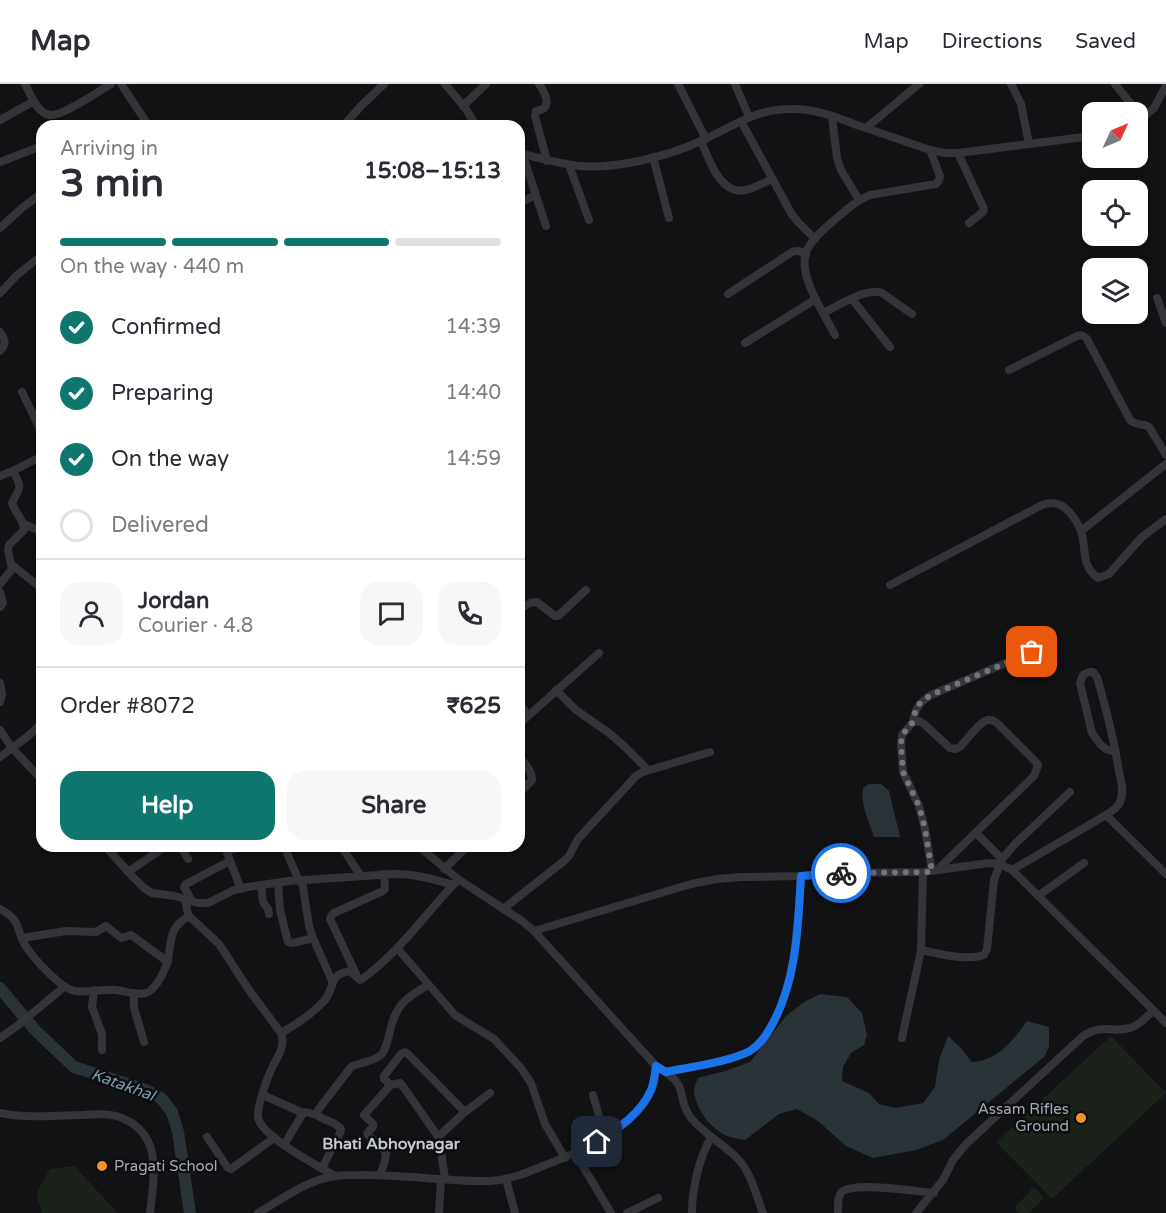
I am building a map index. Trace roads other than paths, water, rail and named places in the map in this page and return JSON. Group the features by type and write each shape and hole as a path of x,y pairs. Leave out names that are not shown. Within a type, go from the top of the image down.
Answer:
{"street":[{"path":"26,84 34,100 48,115 54,115 70,108 111,84"},
{"path":"121,84 145,120"},
{"path":"348,120 384,84"},
{"path":"445,84 473,120"},
{"path":"463,106 486,84"},
{"path":"540,84 546,95 546,104 542,111 536,111 534,114 547,160"},
{"path":"678,84 721,181 740,191 772,179"},
{"path":"735,84 749,117"},
{"path":"866,128 918,84"},
{"path":"1011,84 1021,104 1029,144"},
{"path":"1115,84 1127,102"},
{"path":"1148,114 1154,108 1166,86"},
{"path":"0,120 34,100"},
{"path":"525,154 569,165 601,166 677,151 749,117 769,111 791,109 832,116 930,150 945,153 1082,137"},
{"path":"832,116 837,158 841,170 859,200"},
{"path":"741,121 791,213 815,238"},
{"path":"0,162 36,148"},
{"path":"835,335 804,270 808,248 815,238 859,200 870,195 936,184 940,176 930,150"},
{"path":"958,153 984,209 969,223"},
{"path":"653,157 669,218"},
{"path":"569,165 589,220"},
{"path":"525,166 546,226"},
{"path":"525,200 536,195"},
{"path":"0,228 36,198"},
{"path":"728,294 792,252 802,251 806,255"},
{"path":"0,294 17,275 36,260"},
{"path":"824,313 866,293 877,291 912,314"},
{"path":"1157,298 1166,323"},
{"path":"745,343 816,299"},
{"path":"852,299 890,347"},
{"path":"0,332 5,340 4,347 0,351"},
{"path":"1009,370 1077,336 1085,336 1130,420 1134,424 1149,427 1166,454"},
{"path":"22,392 36,413"},
{"path":"0,476 36,459"},
{"path":"1081,531 1166,465"},
{"path":"13,471 21,489 12,503 13,508 24,524 36,529"},
{"path":"890,585 1042,505 1060,504 1073,517 1081,531 1088,567 1098,578 1109,574 1142,537 1166,519"},
{"path":"0,584 12,569 8,550 12,541 24,530 24,524"},
{"path":"0,543 8,550"},
{"path":"11,564 36,584"},
{"path":"525,606 537,602 558,616 586,590"},
{"path":"0,592 3,603 0,607"},
{"path":"934,871 919,806 903,772 902,735 913,722 916,708 931,695 1032,652"},
{"path":"525,719 599,653"},
{"path":"1012,870 1106,815 1120,803 1122,789 1116,752 1107,712 1097,677 1093,672 1089,672 1083,675 1080,683 1092,733 1106,749 1116,752"},
{"path":"0,683 2,694 0,702"},
{"path":"556,690 576,710 624,746 648,770"},
{"path":"525,711 528,716"},
{"path":"913,722 919,721 924,724 945,744 955,749 960,747 981,723 992,720 1038,765 1034,776 934,871"},
{"path":"0,757 36,728"},
{"path":"0,730 12,748 36,774"},
{"path":"503,909 569,856 578,839 636,776 648,770 710,752"},
{"path":"525,764 532,775 532,780 525,788"},
{"path":"921,950 968,957 984,955 987,949 994,880 1001,862 1016,843 1070,792"},
{"path":"1106,815 1166,874"},
{"path":"976,833 1001,862 1012,870 1166,1023"},
{"path":"113,852 128,872 152,893 198,903 208,903 225,894 261,885 384,874 408,874 455,882 503,909 534,931 656,1066 674,1078 690,1117 739,1160 745,1169 763,1213"},
{"path":"128,872 157,852"},
{"path":"184,852 188,859"},
{"path":"228,852 241,889"},
{"path":"287,852 301,881 313,938 332,981"},
{"path":"345,852 361,876"},
{"path":"425,852 455,882"},
{"path":"444,869 462,852"},
{"path":"230,861 186,884 184,887 189,900 187,910 189,916 219,944 283,1038 283,1046 271,1070 263,1095 258,1118 260,1125 284,1145 335,1176"},
{"path":"534,931 691,884 717,879 839,873 923,872 1001,862"},
{"path":"1038,896 1084,862"},
{"path":"902,1038 921,950 923,872"},
{"path":"357,977 330,919 334,913 383,891 385,889 384,874"},
{"path":"666,1072 737,1057 761,1042 780,1008 793,964 801,876"},
{"path":"281,1033 304,1018 326,999 332,981 337,975 347,971 360,980 365,977 397,948 455,882"},
{"path":"278,883 280,910 288,942 313,938"},
{"path":"261,885 263,902 269,914"},
{"path":"0,909 17,922 22,938 31,952 64,987 74,990 115,990 144,994 153,989 165,969 170,941 175,929 189,916"},
{"path":"22,938 66,931 96,932 106,926 121,938 131,935 168,962"},
{"path":"397,948 455,1015 494,1039 521,1068 536,1094 544,1124 565,1158"},
{"path":"317,1115 318,1110 351,1067 371,1061 383,1053 400,1005 428,985"},
{"path":"0,1038 64,987"},
{"path":"94,990 92,1007 102,1034 102,1050"},
{"path":"134,993 134,1008 144,1042"},
{"path":"916,1213 934,1193 953,1160 966,1144 1083,1036 1092,1030 1102,1028 1129,1029 1138,1025 1153,1011"},
{"path":"390,1085 384,1076 405,1052 465,1112"},
{"path":"263,1212 298,1189 335,1176 380,1175 490,1181 525,1173 565,1158 622,1125 635,1113 652,1089 656,1066"},
{"path":"380,1175 386,1153 368,1135 373,1124 364,1115 390,1085 400,1083 439,1138 443,1179 439,1213"},
{"path":"439,1138 465,1112 490,1093"},
{"path":"263,1095 303,1113 317,1115 338,1125 341,1129 322,1168"},
{"path":"592,1095 604,1137"},
{"path":"0,1113 24,1116 100,1114 124,1119 139,1128 148,1140 152,1154 154,1171 150,1213"},
{"path":"284,1145 303,1113"},
{"path":"207,1137 231,1169 274,1138"},
{"path":"692,1213 700,1165 711,1137"},
{"path":"575,1153 611,1213"},
{"path":"506,1179 515,1213"},
{"path":"838,1213 838,1198 845,1190 867,1187 934,1193"},
{"path":"627,1213 658,1198"}],"waterway":[{"name":"Katakhal","path":"0,988 35,1030 74,1067 146,1090 161,1098 172,1112 178,1132 190,1213"}],"place":[{"name":"Assam Rifles Ground","path":"1081,1118"},
{"name":"Pragati School","path":"102,1166"}],"district":[{"name":"Bhati Abhoynagar","path":"391,1144"}]}
